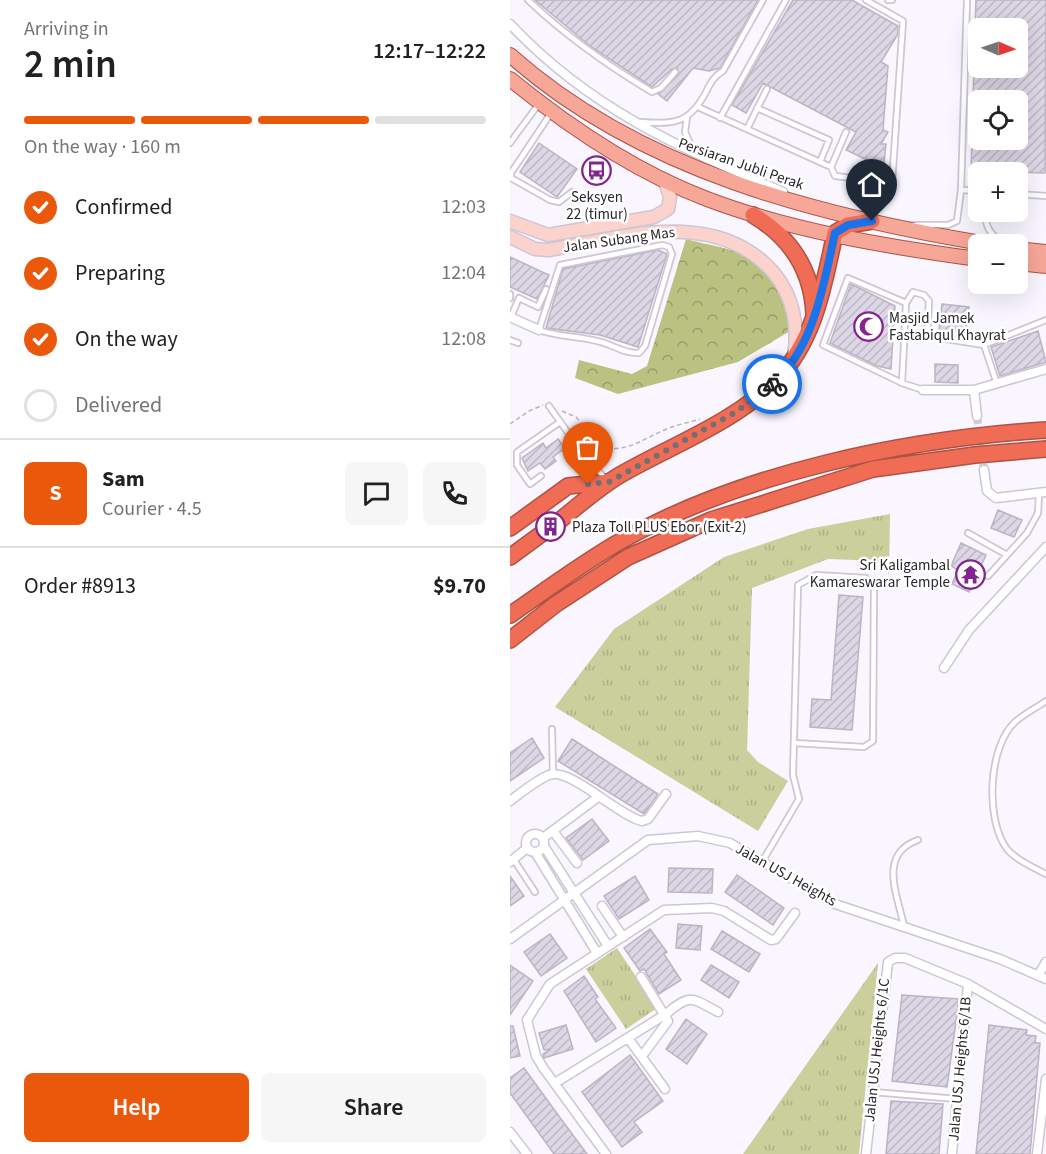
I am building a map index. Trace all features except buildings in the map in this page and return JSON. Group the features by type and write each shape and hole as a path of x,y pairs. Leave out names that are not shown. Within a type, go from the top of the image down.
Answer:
{"highway":[{"path":"753,215 777,231 798,255 810,289 814,317"},
{"path":"558,522 609,482 736,412 777,380 794,356 814,317 835,233 848,225 872,221"},
{"path":"510,615 561,579 621,542 702,504 763,482 866,452 974,435 1046,430"},
{"path":"510,640 556,604 628,557 711,520 873,469 975,455 1046,449"},
{"path":"510,528 568,486 609,482"},
{"path":"510,557 544,532"}],"main road":[{"name":"Persiaran Jubli Perak","path":"510,55 552,88 612,127 674,160 774,196 899,228 968,241"},
{"path":"510,79 552,113 595,141 706,199 753,215 910,250 968,258"},
{"path":"1028,250 1046,252"},
{"path":"1028,265 1046,266"}],"street":[{"path":"510,24 544,58 609,108 632,122 699,156 818,207"},
{"name":"Jalan Subang Mas","path":"510,220 548,235 654,216 668,209 670,202 664,179"},
{"name":"Jalan Subang Mas","path":"510,237 535,249 549,249 663,231 682,231 723,238 754,253 784,286 795,320 794,356"},
{"path":"510,318 539,330"},
{"path":"923,390 974,390 1046,369"},
{"path":"974,390 977,416"},
{"path":"984,470 987,491 996,498 1042,492"},
{"path":"944,668 969,630 1046,547"},
{"path":"510,801 553,774 566,775 598,797 642,821 648,819 666,794"},
{"path":"512,861 544,842 554,831 598,797"},
{"path":"554,831 577,863"},
{"path":"597,953 531,850 526,840 530,835 539,834 608,946"},
{"name":"Jalan USJ Heights","path":"510,939 573,891 648,840 698,836 730,843 835,904 904,926 1042,976"},
{"path":"602,906 623,936"},
{"path":"606,1154 536,1056 528,1030 529,1014 550,984 664,910 712,908 724,911 771,940 776,939 795,913"},
{"name":"Jalan USJ Heights 6/1C","path":"866,1154 888,962 895,958 905,958 968,984"},
{"path":"1042,976 1046,962"},
{"path":"641,976 666,1014 666,1023 642,1056"},
{"path":"968,984 1046,1029"},
{"name":"Jalan USJ Heights 6/1B","path":"952,1154 968,984"},
{"path":"555,1083 666,1014 680,1001 687,998 695,999 718,1012"},
{"path":"628,1038 666,1089"},
{"path":"1037,1154 1046,1079"},
{"path":"510,1132 526,1154"}],"lane":[{"path":"528,0 563,33 606,64 652,92 661,88 675,72"},
{"path":"632,122 675,123 687,117 698,107 715,75 723,71 763,0"},
{"path":"720,118 786,0"},
{"path":"698,107 831,167 835,176 892,183 903,21 866,0"},
{"path":"899,228 918,225 948,225 957,221 961,190 967,0"},
{"path":"747,129 767,89"},
{"path":"510,143 539,103"},
{"path":"757,108 829,140 820,162"},
{"path":"552,113 511,172 511,178 550,200 559,202 572,192"},
{"path":"687,117 685,132 688,144 699,156"},
{"path":"831,167 846,132"},
{"path":"961,190 968,190"},
{"path":"1028,195 1046,196"},
{"path":"662,245 669,247 672,254 645,346 639,353 630,354 598,341 554,336 539,330 560,265 662,245"},
{"path":"906,303 848,278 823,345 902,383 923,390"},
{"path":"510,318 519,298 538,307 546,289"},
{"path":"902,383 906,303 913,292 924,295 929,301 927,336"},
{"path":"904,333 984,345 1046,320"},
{"path":"510,340 518,343"},
{"path":"984,345 997,385"},
{"path":"549,406 588,461 609,482"},
{"path":"541,476 530,484 517,465 517,452 560,422"},
{"path":"988,576 1027,532 1038,513 1042,492"},
{"path":"968,533 1007,555"},
{"path":"762,862 799,799 793,775 798,585 816,575 866,578 874,586 873,741 864,747 794,743"},
{"path":"1046,701 1014,723 997,752 993,781 993,813 998,834 1008,851 1046,874"},
{"path":"552,729 553,774"},
{"path":"904,926 892,871 896,853 907,843 918,840"},
{"path":"512,861 535,892"},
{"path":"873,1092 957,1100"}],"path":[{"path":"510,424 529,411 543,405 549,406 576,417 603,448 617,450 645,441 664,430 702,419"}],"green space":[{"path":"686,239 737,252 750,258 766,272 778,290 790,331 738,362 618,394 575,378 579,360 632,374 647,366"},
{"path":"890,514 889,575 883,561 828,559 752,588 747,750 758,762 788,781 758,831 555,707 614,629 724,557 808,529"},
{"path":"617,948 657,1008 626,1029 586,969"},
{"path":"878,963 859,1154 743,1154"}],"tunnel":[{"path":"977,416 984,470"}],"way so far":[{"path":"588,484 609,482 736,412 772,384"}],"place":[{"name":"Seksyen 22 (timur)","path":"597,170"},
{"name":"Masjid Jamek Fastabiqul Khayrat","path":"868,327"},
{"name":"Plaza Toll PLUS Ebor (Exit-2)","path":"551,527"},
{"name":"Sri Kaligambal Kamareswarar Temple","path":"971,574"}],"route":[{"path":"772,384 794,356 814,317 822,295 835,233 848,225 872,221"}]}
